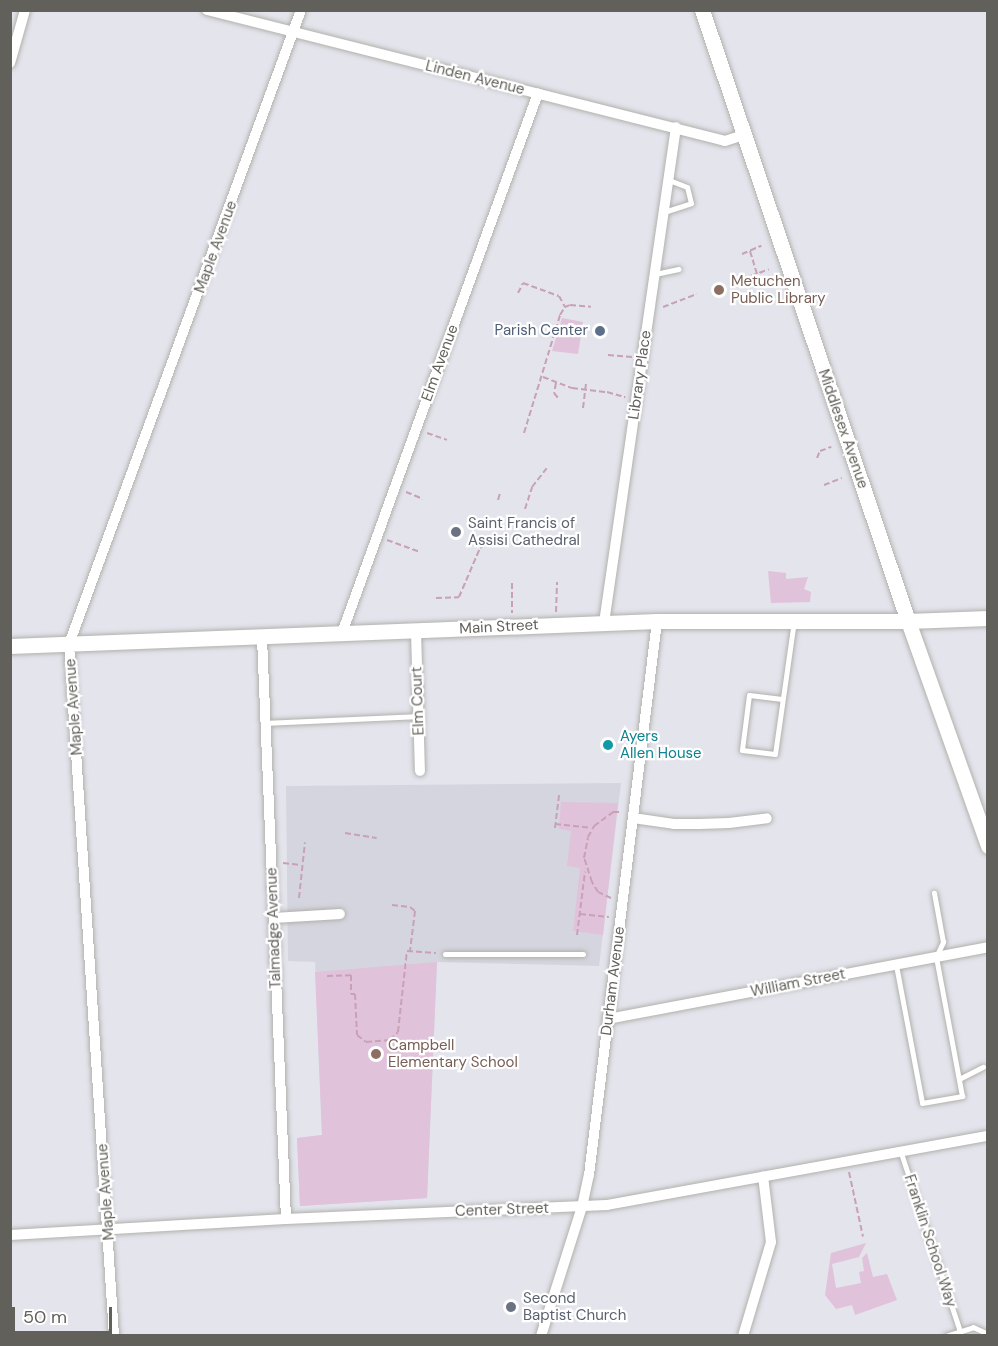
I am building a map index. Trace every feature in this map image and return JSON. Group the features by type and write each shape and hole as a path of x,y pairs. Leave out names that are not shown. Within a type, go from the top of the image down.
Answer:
{"main road":[{"name":"Middlesex Avenue","path":"702,10 908,621 983,819 987,846"},
{"name":"Main Street","path":"10,646 657,621 908,621 987,618"}],"street":[{"path":"10,63 25,10"},
{"name":"Linden Avenue","path":"207,10 725,141 743,135"},
{"name":"Maple Avenue","path":"114,1335 69,644 301,10"},
{"name":"Elm Avenue","path":"342,633 538,93"},
{"name":"Library Place","path":"604,623 676,127"},
{"name":"Durham Avenue","path":"541,1335 582,1207 589,1175 657,621"},
{"name":"Elm Court","path":"416,631 420,771"},
{"name":"Talmadge Avenue","path":"262,637 286,1219"},
{"path":"633,815 674,824 729,824 767,818"},
{"path":"274,918 340,914"},
{"name":"William Street","path":"608,1019 987,947"},
{"name":"Center Street","path":"10,1235 286,1219 607,1205 987,1136"},
{"path":"743,1335 771,1242 763,1176"}],"lane":[{"path":"664,212 691,203 687,188 669,180"},
{"path":"655,274 678,269"},
{"path":"782,699 749,695 742,750 775,754 794,621"},
{"path":"266,723 418,716"},
{"path":"896,965 922,1103 962,1096 936,957 943,942 934,893"},
{"path":"445,954 583,954"},
{"path":"958,1079 983,1067"},
{"name":"Franklin School Way","path":"900,1150 960,1331"},
{"path":"946,1335 973,1327 987,1334"}],"path":[{"path":"742,254 761,246"},
{"path":"750,251 757,274"},
{"path":"734,282 769,269"},
{"path":"518,293 523,283 559,296 565,307"},
{"path":"649,311 697,294"},
{"path":"565,307 591,307"},
{"path":"525,433 560,315 565,307"},
{"path":"608,355 642,358"},
{"path":"543,377 585,391 607,392 636,401"},
{"path":"556,383 554,393 558,398"},
{"path":"583,408 586,383"},
{"path":"416,429 447,440"},
{"path":"817,458 820,451 831,447"},
{"path":"525,509 532,487 547,468"},
{"path":"824,485 842,478"},
{"path":"394,488 423,499"},
{"path":"498,500 500,493"},
{"path":"377,536 418,552"},
{"path":"436,598 459,597 480,548 498,538"},
{"path":"556,624 557,582"},
{"path":"512,583 512,627"},
{"path":"559,795 555,826 592,828"},
{"path":"578,935 586,872 584,858 592,828 613,812 633,815"},
{"path":"345,833 377,838"},
{"path":"299,898 305,842"},
{"path":"271,861 303,866"},
{"path":"580,872 586,872"},
{"path":"586,872 598,892 607,898 623,900"},
{"path":"327,976 351,975 351,994 355,994 357,1035 366,1042 390,1040 398,1032 405,962 407,951 410,951 415,911 410,907 392,905"},
{"path":"580,914 621,919"},
{"path":"410,951 445,954"},
{"path":"846,1160 863,1236"}],"shaded area":[{"path":"562,318 583,322 578,354 552,351"},
{"path":"768,571 786,573 786,579 808,577 804,589 811,592 810,602 771,603"},
{"name":"Campbell Elementary School","path":"621,783 599,966 437,962 427,1198 300,1206 297,1138 322,1135 315,962 288,961 286,786"},
{"path":"561,802 618,803 603,935 573,931 580,868 567,866 571,831 559,829"},
{"path":"437,962 427,1198 300,1206 297,1138 322,1135 315,972"},
{"path":"866,1243 859,1257 832,1264 836,1288 861,1283 859,1272 864,1271 862,1258 867,1253 873,1277 887,1274 897,1300 855,1315 852,1305 836,1309 825,1295 831,1253"}],"place":[{"name":"Metuchen Public Library","path":"719,290"},
{"name":"Parish Center","path":"600,331"},
{"name":"Saint Francis of Assisi Cathedral","path":"456,532"},
{"name":"Ayers Allen House","path":"608,745"},
{"name":"Campbell Elementary School","path":"376,1054"},
{"name":"Second Baptist Church","path":"511,1307"}]}
